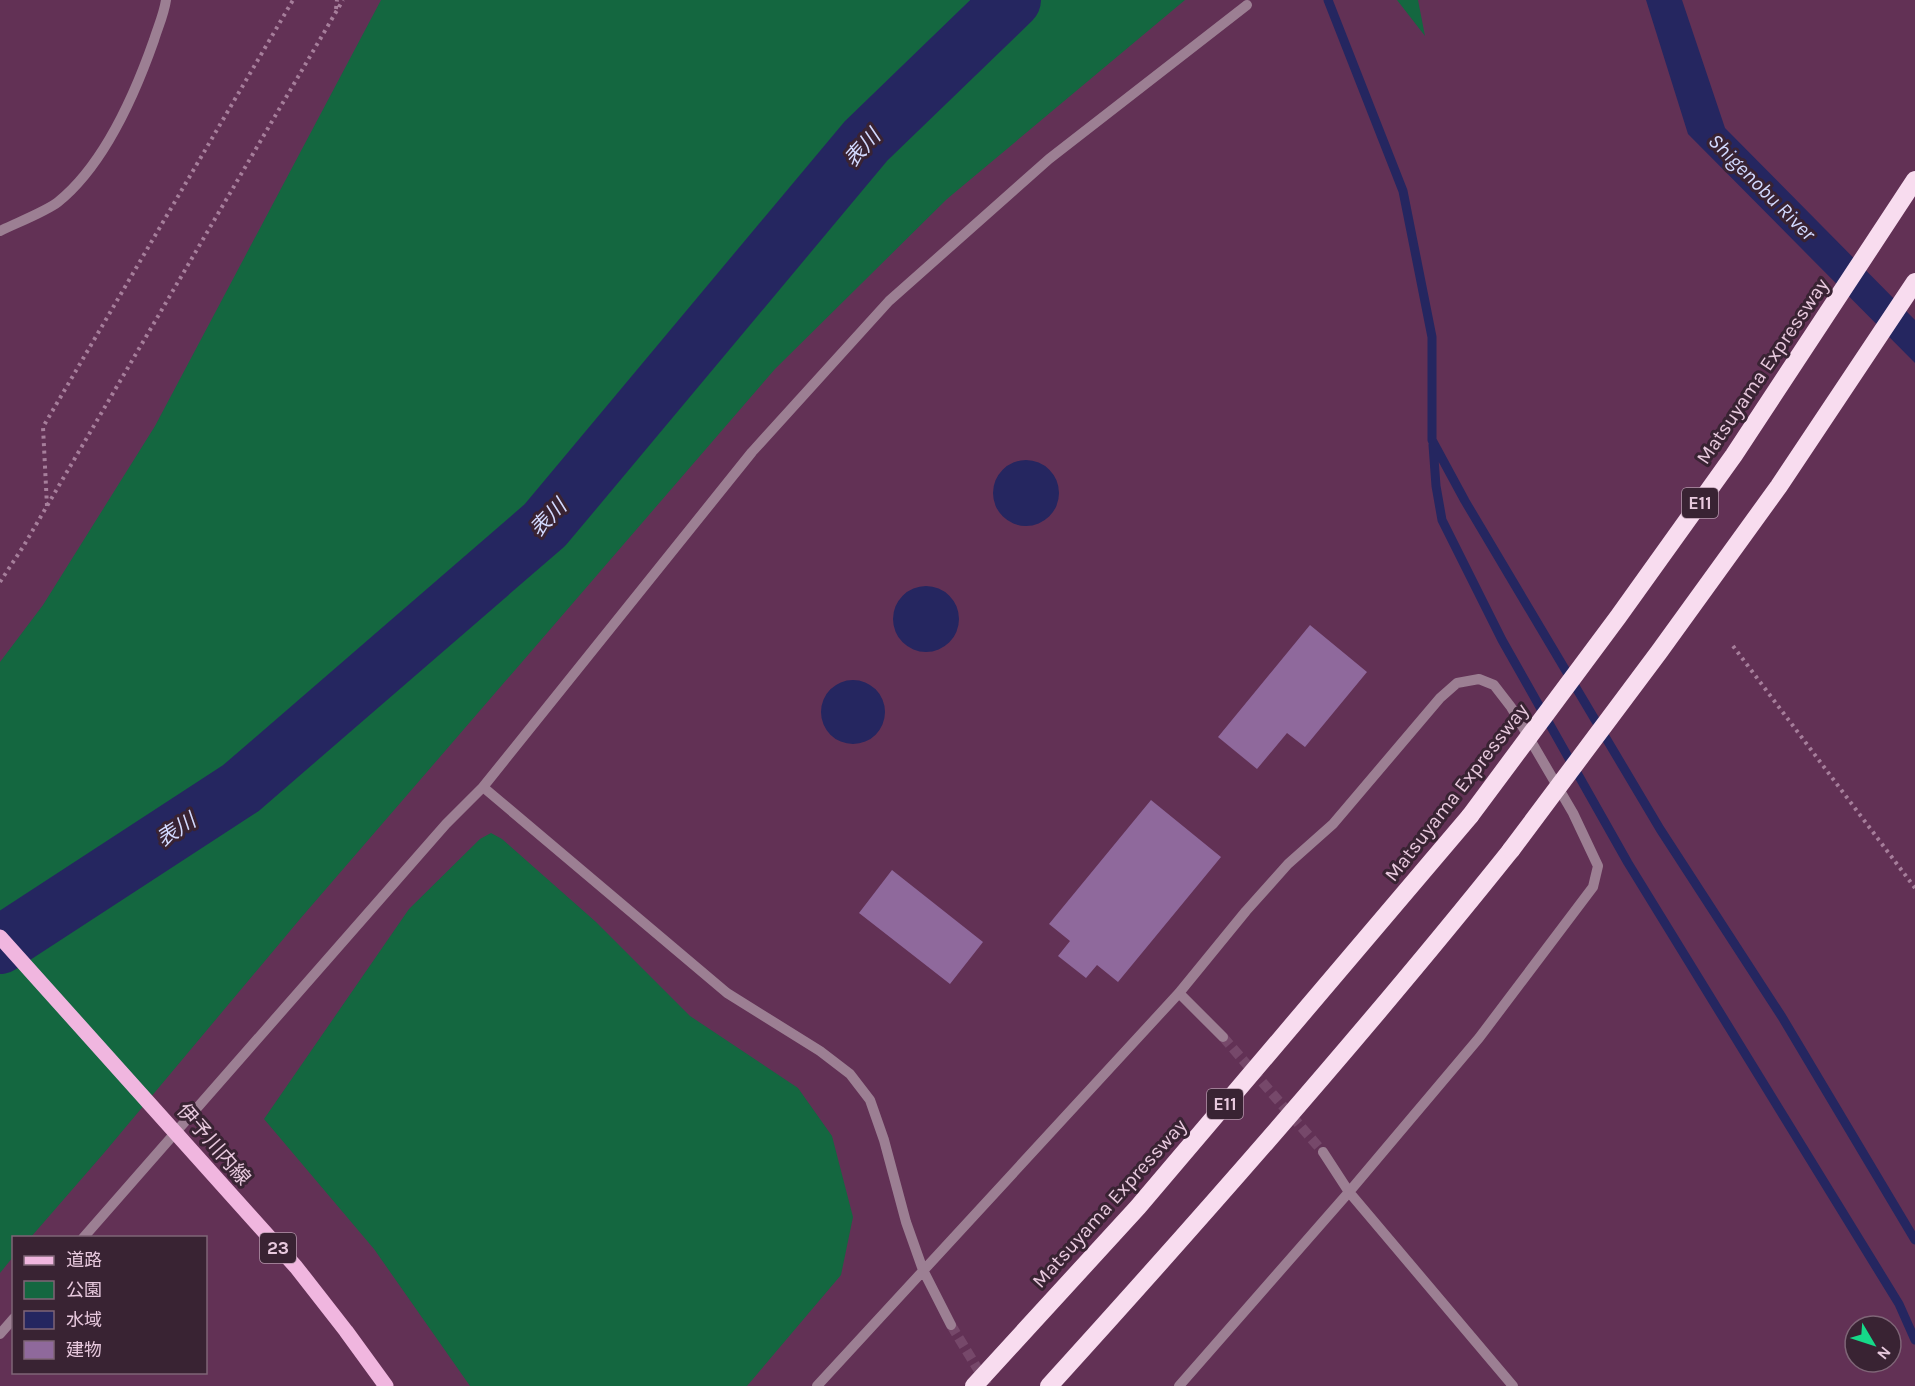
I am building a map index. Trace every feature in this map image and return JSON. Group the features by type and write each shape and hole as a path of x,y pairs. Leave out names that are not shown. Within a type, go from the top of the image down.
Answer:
{"highway":[{"name":"Matsuyama Expressway","path":"974,1386 1138,1207 1470,816 1618,617 1734,455 1915,180"},
{"path":"1049,1386 1179,1243 1453,923 1511,850 1779,486 1915,282"}],"main road":[{"name":"伊予川内線","path":"0,937 296,1267 386,1386"}],"street":[{"path":"0,231 57,203 93,162 112,135 131,96 147,60 166,0"},
{"path":"85,1236 446,824 483,787 752,452 889,301 1049,159 1247,5"},
{"path":"817,1386 1179,993 1288,864 1333,824 1440,698 1458,683 1479,679 1494,686 1511,707 1573,813 1598,866 1593,888 1479,1038 1349,1192 1179,1386"},
{"path":"483,787 727,993 820,1051 850,1074 870,1100 922,1270 951,1326"},
{"path":"1179,993 1223,1036"},
{"path":"1323,1152 1349,1192 1513,1386"},
{"path":"0,1334 12,1320"}],"path":[{"path":"47,507 42,427 293,0"},
{"path":"336,13 337,0"},
{"path":"0,582 47,507 343,0"},
{"path":"1733,646 1915,888"}],"green space":[{"path":"381,0 1185,0 947,199 775,369 300,919 32,1236 12,1236 12,1258 0,1273 0,662 43,605 155,426"},
{"path":"1397,0 1418,0 1425,36"},
{"path":"491,833 502,839 596,922 690,1016 798,1088 832,1136 853,1217 841,1275 747,1386 470,1386 374,1249 264,1119 409,909 480,839"}],"water":[{"name":"Shigenobu River","path":"1646,0 1682,0 1725,128 1915,320 1915,363 1688,134"},
{"path":"1026,460 1038,463 1049,470 1056,481 1059,493 1056,505 1049,516 1038,523 1026,526 1014,523 1003,516 996,505 993,493 996,481 1003,470 1014,463"},
{"path":"926,586 939,588 954,601 959,619 957,632 944,647 926,652 913,650 898,637 893,619 895,606 908,591"},
{"path":"847,680 859,680 876,689 883,700 885,712 883,724 876,735 859,744 847,744 835,739 826,730 821,718 821,706 826,694 835,685"}],"building":[{"path":"1310,625 1367,672 1305,747 1287,733 1257,769 1218,737"},
{"path":"1151,800 1221,857 1118,982 1097,965 1086,978 1058,956 1070,941 1049,924"},
{"path":"892,870 983,942 950,984 859,913"}],"waterway":[{"name":"表川","path":"0,945 241,788 545,525 866,141 1012,0"},
{"path":"1328,0 1403,191 1432,337 1432,440 1465,501 1660,829 1782,1017 1915,1240"},
{"path":"1433,445 1436,486 1442,520 1502,640 1628,863 1899,1304 1915,1340"}],"tunnel":[{"path":"1223,1037 1323,1152"},
{"path":"951,1325 988,1386"}]}
